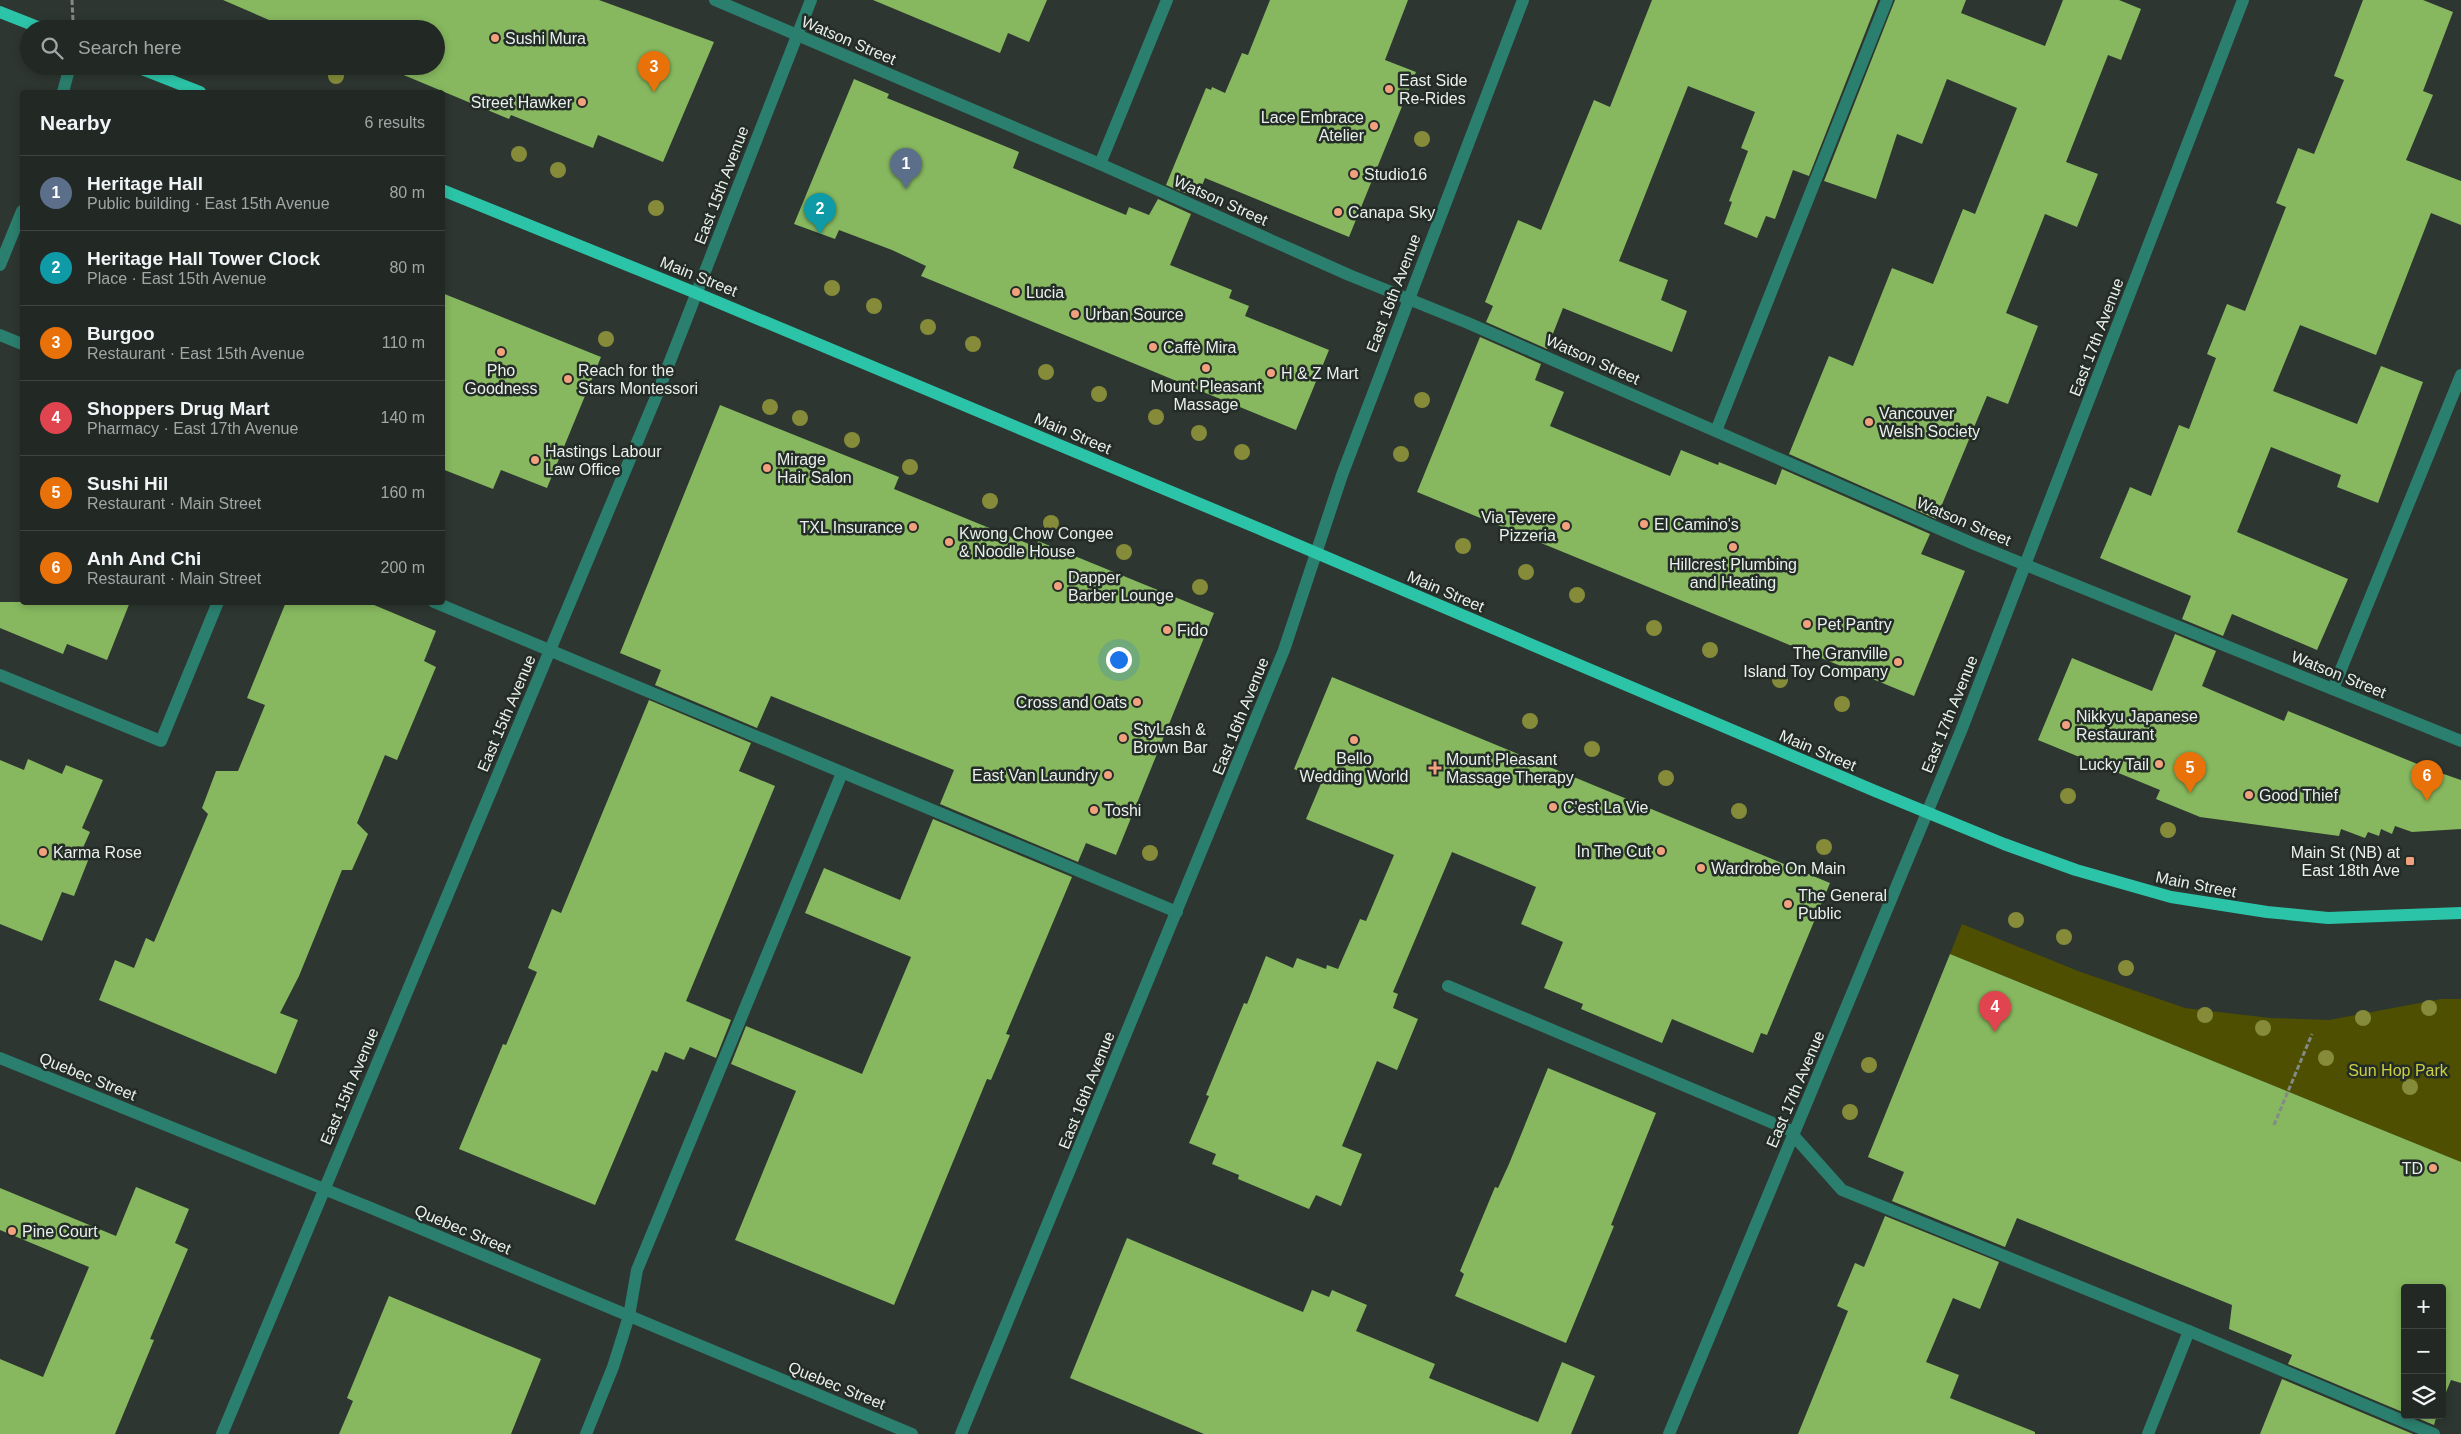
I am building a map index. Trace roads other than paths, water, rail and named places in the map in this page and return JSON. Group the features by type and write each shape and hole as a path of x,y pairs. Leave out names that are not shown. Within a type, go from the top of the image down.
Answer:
{"main road":[{"path":"0,12 20,20"},
{"path":"157,75 195,90"},
{"name":"Main Street","path":"445,191 696,293 1318,553 1927,812 2076,870 2171,897 2228,907 2328,918 2461,913"}],"street":[{"name":"Watson Street","path":"715,0 1100,164 1349,275 1716,431 1974,544 2461,741"},
{"name":"East 15th Avenue","path":"222,1434 656,397 811,0"},
{"path":"1100,164 1166,0"},
{"name":"East 16th Avenue","path":"962,1434 1284,650 1318,553 1342,475 1523,0"},
{"path":"1716,431 1887,0"},
{"name":"East 17th Avenue","path":"1669,1434 1927,812 2026,565 2243,0"},
{"path":"64,90 68,75"},
{"path":"0,265 20,216"},
{"path":"0,335 20,343"},
{"path":"2333,689 2461,375"},
{"path":"0,675 161,741 217,605"},
{"path":"441,605 1177,912"},
{"path":"586,1434 613,1367 629,1316 637,1270 842,773"},
{"path":"1448,986 1794,1134 1842,1190 2190,1331 2434,1434"},
{"name":"Quebec Street","path":"0,1058 324,1189 912,1434"},
{"path":"2148,1434 2190,1331"}],"place":[{"name":"Sushi Mura","path":"495,38"},
{"name":"East Side Re-Rides","path":"1389,89"},
{"name":"Burgoo","path":"654,92"},
{"name":"Street Hawker","path":"582,102"},
{"name":"Lace Embrace Atelier","path":"1374,126"},
{"name":"Studio16","path":"1354,174"},
{"name":"Heritage Hall","path":"906,189"},
{"name":"Canapa Sky","path":"1338,212"},
{"name":"Heritage Hall Tower Clock","path":"820,234"},
{"name":"Lucia","path":"1016,292"},
{"name":"Urban Source","path":"1075,314"},
{"name":"Caffè Mira","path":"1153,347"},
{"name":"Pho Goodness","path":"501,352"},
{"name":"Mount Pleasant Massage","path":"1206,368"},
{"name":"H & Z Mart","path":"1271,373"},
{"name":"Reach for the Stars Montessori","path":"568,379"},
{"name":"Vancouver Welsh Society","path":"1869,422"},
{"name":"Hastings Labour Law Office","path":"535,460"},
{"name":"Mirage Hair Salon","path":"767,468"},
{"name":"El Camino's","path":"1644,524"},
{"name":"Via Tevere Pizzeria","path":"1566,526"},
{"name":"TXL Insurance","path":"913,527"},
{"name":"Kwong Chow Congee & Noodle House","path":"949,542"},
{"name":"Hillcrest Plumbing and Heating","path":"1733,547"},
{"name":"Dapper Barber Lounge","path":"1058,586"},
{"name":"Pet Pantry","path":"1807,624"},
{"name":"Fido","path":"1167,630"},
{"name":"The Granville Island Toy Company","path":"1898,662"},
{"name":"Cross and Oats","path":"1137,702"},
{"name":"Nikkyu Japanese Restaurant","path":"2066,725"},
{"name":"StyLash & Brown Bar","path":"1123,738"},
{"name":"Bello Wedding World","path":"1354,740"},
{"name":"Lucky Tail","path":"2159,764"},
{"name":"Mount Pleasant Massage Therapy","path":"1435,768"},
{"name":"East Van Laundry","path":"1108,775"},
{"name":"Sushi Hil","path":"2190,793"},
{"name":"Good Thief","path":"2249,795"},
{"name":"Anh And Chi","path":"2427,801"},
{"name":"C'est La Vie","path":"1553,807"},
{"name":"Toshi","path":"1094,810"},
{"name":"In The Cut","path":"1661,851"},
{"name":"Karma Rose","path":"43,852"},
{"name":"Main St (NB) at East 18th Ave","path":"2410,861"},
{"name":"Wardrobe On Main","path":"1701,868"},
{"name":"The General Public","path":"1788,904"},
{"name":"Shoppers Drug Mart","path":"1995,1032"},
{"name":"TD","path":"2433,1168"},
{"name":"Pine Court","path":"12,1231"}],"park label":[{"name":"Sun Hop Park","path":"2398,1070"}]}
